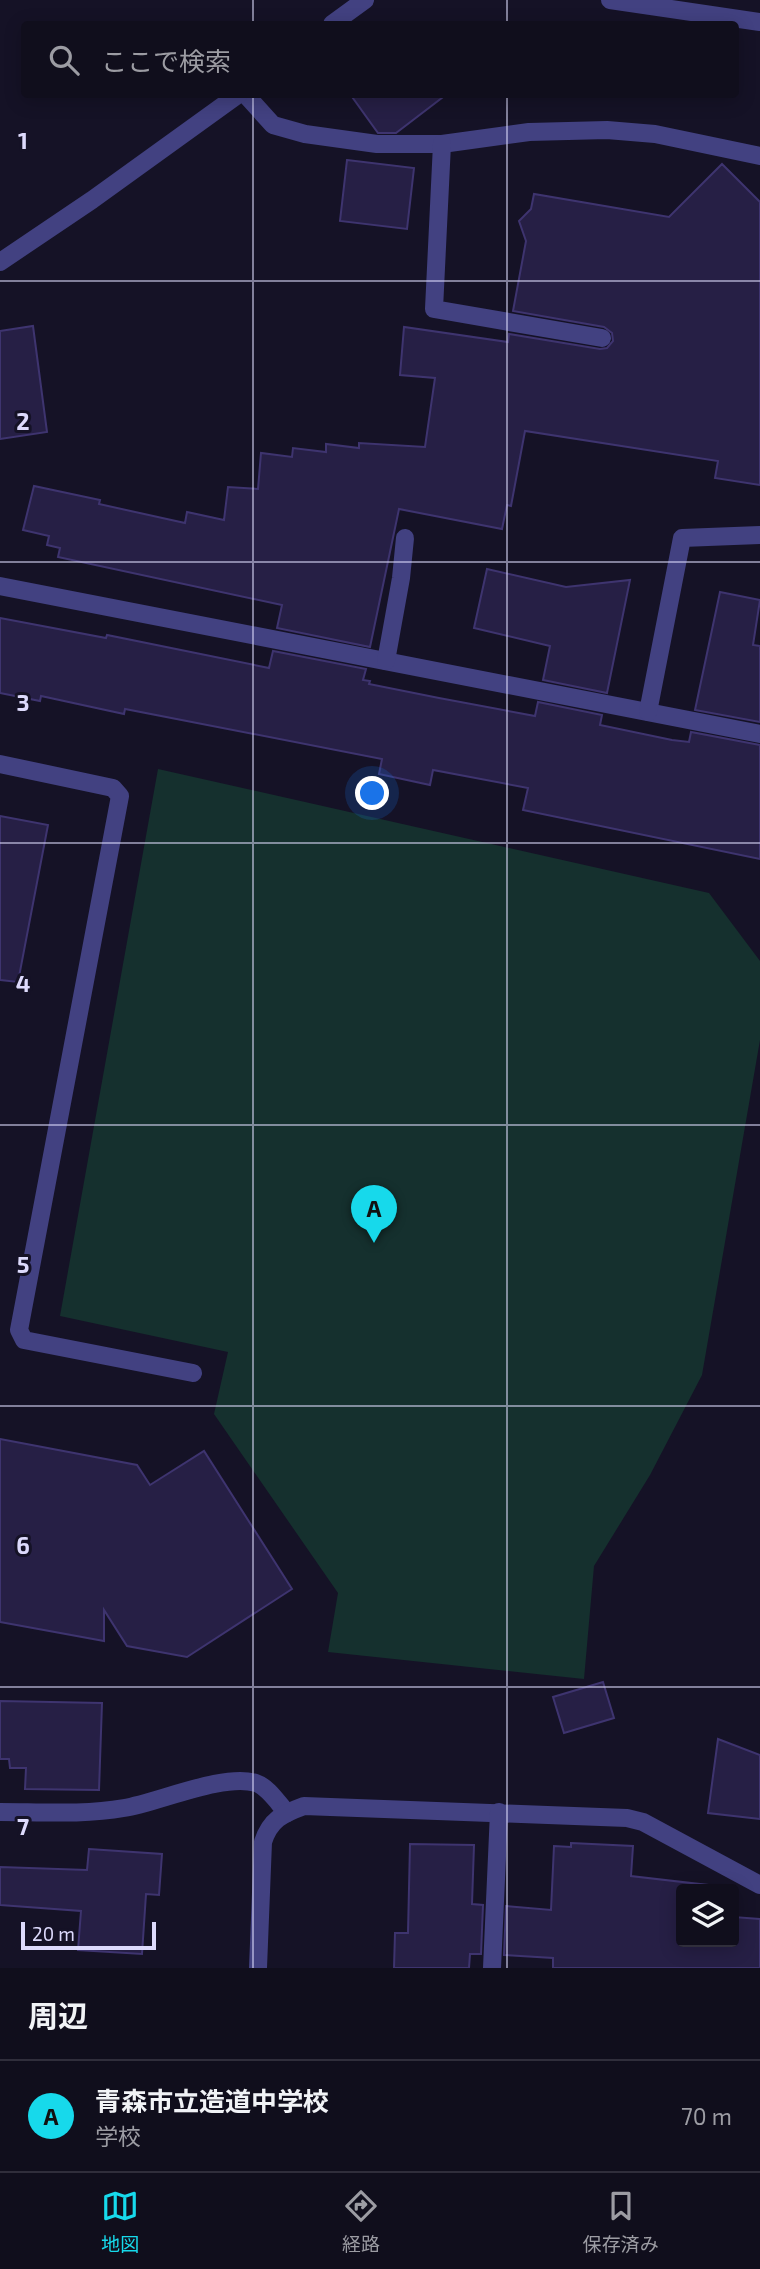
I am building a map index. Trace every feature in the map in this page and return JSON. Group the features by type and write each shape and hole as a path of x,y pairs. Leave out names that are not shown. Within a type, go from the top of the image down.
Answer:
{"street":[{"path":"336,21 365,0"},
{"path":"610,0 760,22"},
{"path":"0,262 233,98"},
{"path":"249,98 273,125 305,134 377,145 442,144 529,132 607,130 655,134 760,156"},
{"path":"442,144 434,309 602,338"},
{"path":"648,712 682,538 760,535"},
{"path":"386,662 405,538"},
{"path":"0,586 760,734"},
{"path":"0,764 113,788 120,796 19,1330 24,1340 193,1373"},
{"path":"0,1812 100,1811 124,1808 221,1782 242,1781 258,1783 287,1812"},
{"path":"258,1968 263,1842 268,1827 287,1812 304,1806 627,1818 643,1822 760,1885"},
{"path":"492,1968 499,1812"}],"green space":[{"path":"158,769 709,893 760,961 760,1040 702,1375 650,1475 594,1566 584,1679 328,1652 338,1593 214,1414 228,1352 60,1316"}],"building":[{"path":"353,98 442,98 396,133 378,133"},
{"path":"347,160 414,168 407,229 340,221"},
{"path":"722,164 760,202 760,485 715,478 718,461 525,431 511,506 507,505 502,529 399,509 370,647 277,628 282,605 58,557 60,548 47,545 49,536 23,530 34,486 100,500 99,504 185,523 187,512 224,520 228,487 258,489 261,453 292,457 293,448 326,452 326,444 359,448 359,443 425,447 435,378 400,375 404,327 508,342 509,334 600,349 607,348 613,341 612,333 604,327 513,311 526,241 519,221 531,209 534,194 669,217"},
{"path":"33,326 47,432 0,439 0,331"},
{"path":"487,569 566,587 630,580 607,693 543,680 550,646 474,628"},
{"path":"720,592 760,600 753,645 760,646 760,722 695,710"},
{"path":"0,618 106,638 107,635 269,668 273,651 366,669 363,680 370,681 369,684 439,698 535,716 538,702 602,715 600,725 672,740 689,742 691,732 760,745 760,859 523,810 528,788 433,770 430,785 379,774 382,759 125,709 124,714 41,696 40,701 0,693"},
{"path":"0,816 48,825 18,982 0,980"},
{"path":"0,1439 137,1465 150,1485 204,1451 292,1589 187,1657 127,1646 104,1610 104,1641 0,1622"},
{"path":"603,1682 614,1718 564,1733 553,1697"},
{"path":"0,1701 102,1703 99,1790 25,1789 26,1768 10,1768 9,1759 0,1759"},
{"path":"718,1739 760,1755 760,1819 708,1813"},
{"path":"571,1843 633,1846 631,1876 699,1884 676,1884 676,1947 739,1947 739,1917 760,1919 760,1968 553,1968 553,1958 504,1955 506,1906 551,1910 554,1846 571,1847"},
{"path":"410,1844 474,1845 472,1904 483,1905 481,1954 470,1954 469,1968 394,1968 395,1933 408,1933"},
{"path":"89,1849 162,1854 159,1895 146,1894 142,1954 78,1950 81,1911 0,1905 0,1867 87,1870"}],"place":[{"name":"青森市立造道中学校","path":"374,1243"}]}
